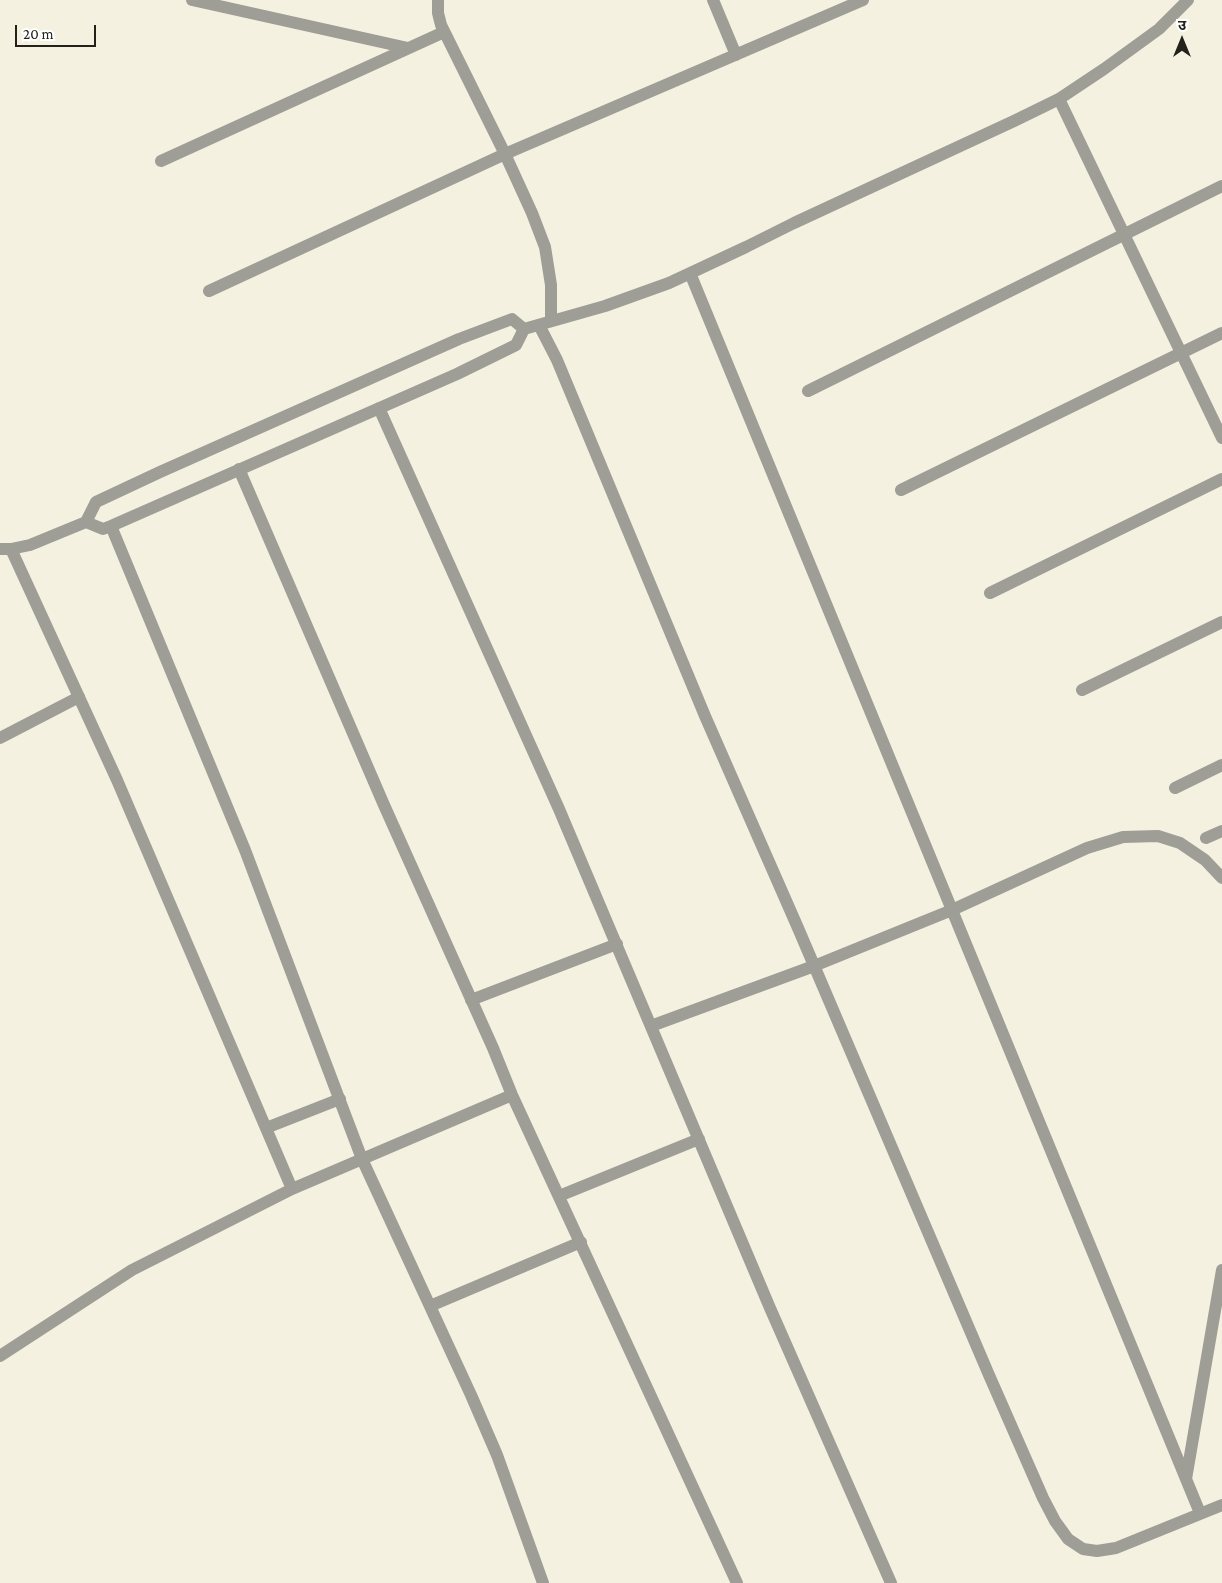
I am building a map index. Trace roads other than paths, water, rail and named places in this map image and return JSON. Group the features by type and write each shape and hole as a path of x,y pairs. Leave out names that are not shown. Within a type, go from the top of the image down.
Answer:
{"street":[{"path":"192,0 408,48"},
{"path":"438,0 438,13 444,32 505,154 529,206 544,247 552,285 545,323 561,369 705,716 989,1375 1054,1521 1068,1539 1083,1549 1097,1551 1116,1548 1222,1505"},
{"path":"713,0 736,55"},
{"path":"209,291 505,154 736,55 849,3 863,0"},
{"path":"86,522 103,529 111,526 456,374 516,345 524,329 605,306 669,283 794,222 988,134 1059,99 1104,69 1159,29 1188,0"},
{"path":"161,161 444,32"},
{"path":"1059,99 1222,438"},
{"path":"808,391 1222,186"},
{"path":"690,273 1200,1513"},
{"path":"292,1189 79,697 6,548 30,545 86,522 96,502 459,339 512,319 524,329"},
{"path":"901,490 1222,333"},
{"path":"380,408 559,808 770,1308 891,1583"},
{"path":"239,469 512,1095 736,1583"},
{"path":"990,593 1222,480"},
{"path":"111,526 244,850 362,1159 497,1455 543,1583"},
{"path":"1082,690 1222,622"},
{"path":"0,738 79,697"},
{"path":"1175,788 1222,765"},
{"path":"1206,838 1222,831"},
{"path":"651,1026 814,966 952,910 1087,848 1123,838 1158,836 1180,843 1205,860 1222,878"},
{"path":"471,1000 617,944"},
{"path":"0,1356 132,1270 292,1189 512,1095"},
{"path":"266,1128 340,1099"},
{"path":"559,1196 699,1139"},
{"path":"430,1306 581,1242"},
{"path":"1186,1479 1222,1270"}]}
